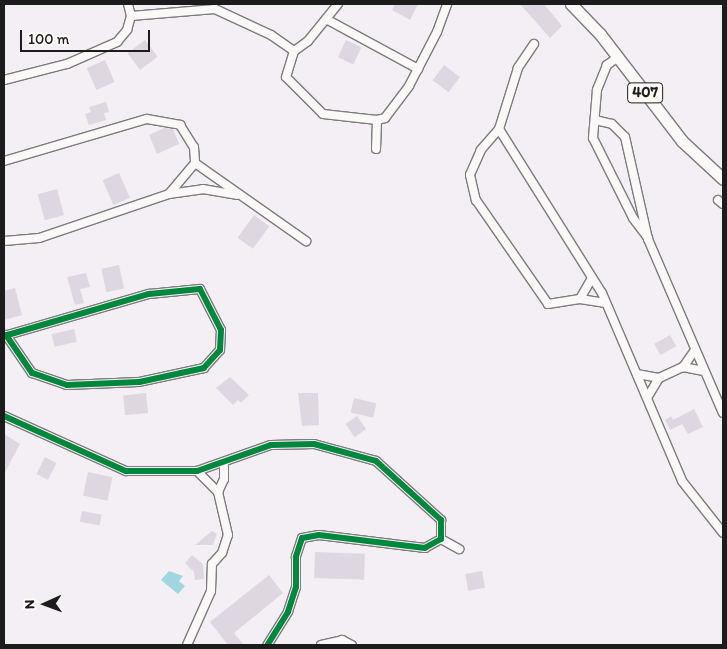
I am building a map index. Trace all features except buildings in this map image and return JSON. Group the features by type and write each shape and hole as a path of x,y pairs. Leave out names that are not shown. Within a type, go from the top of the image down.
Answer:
{"main road":[{"name":"407","path":"570,4 618,57 682,141 723,179"}],"street":[{"path":"4,80 66,64 117,42 128,30 131,16 128,4"},
{"path":"338,4 308,41 294,50 286,77 323,114 378,120 385,118 418,69 447,4"},
{"path":"131,16 215,9 294,50"},
{"path":"326,19 418,69"},
{"path":"534,44 518,68 499,130 480,150 470,175 476,200 548,304 580,299 606,302"},
{"path":"618,57 607,65 597,90 593,138 617,187 648,239 723,411"},
{"path":"4,161 147,119 180,125 194,147 195,163 169,194"},
{"path":"376,148 378,120"},
{"path":"595,120 612,124 625,137 632,178 648,239"},
{"path":"499,130 606,302 682,481 723,533"},
{"path":"195,163 306,241"},
{"path":"617,187 632,178"},
{"path":"4,241 39,238 169,194 203,189 238,195"},
{"path":"580,299 592,278"},
{"path":"200,289 221,330 220,350 204,368 139,382 67,385 32,374 5,335 149,294 200,289"},
{"path":"682,368 695,350"},
{"path":"637,374 658,378 682,368 704,371"},
{"path":"647,398 658,378"},
{"path":"4,416 126,471 197,471 224,464 271,445 306,444 376,462 441,520 441,539"},
{"path":"218,492 224,479 224,464"},
{"path":"187,645 212,591 212,564 222,553 228,535 218,492 197,471"},
{"path":"267,645 288,612 296,587 296,557 302,538 319,535 425,548 441,539"},
{"path":"441,539 459,549"},
{"path":"320,645 342,640 352,645"}],"water":[{"path":"169,571 183,576 179,581 185,586 178,594 161,580"}],"cycle path":[{"path":"4,336 149,294 200,289 221,330 220,350 204,368 139,382 67,385 32,373 6,335"},
{"path":"4,416 126,471 197,471 271,445 314,444 376,461 441,520 441,539 425,548 319,535 302,538 296,557 296,587 288,612 267,645"}]}
